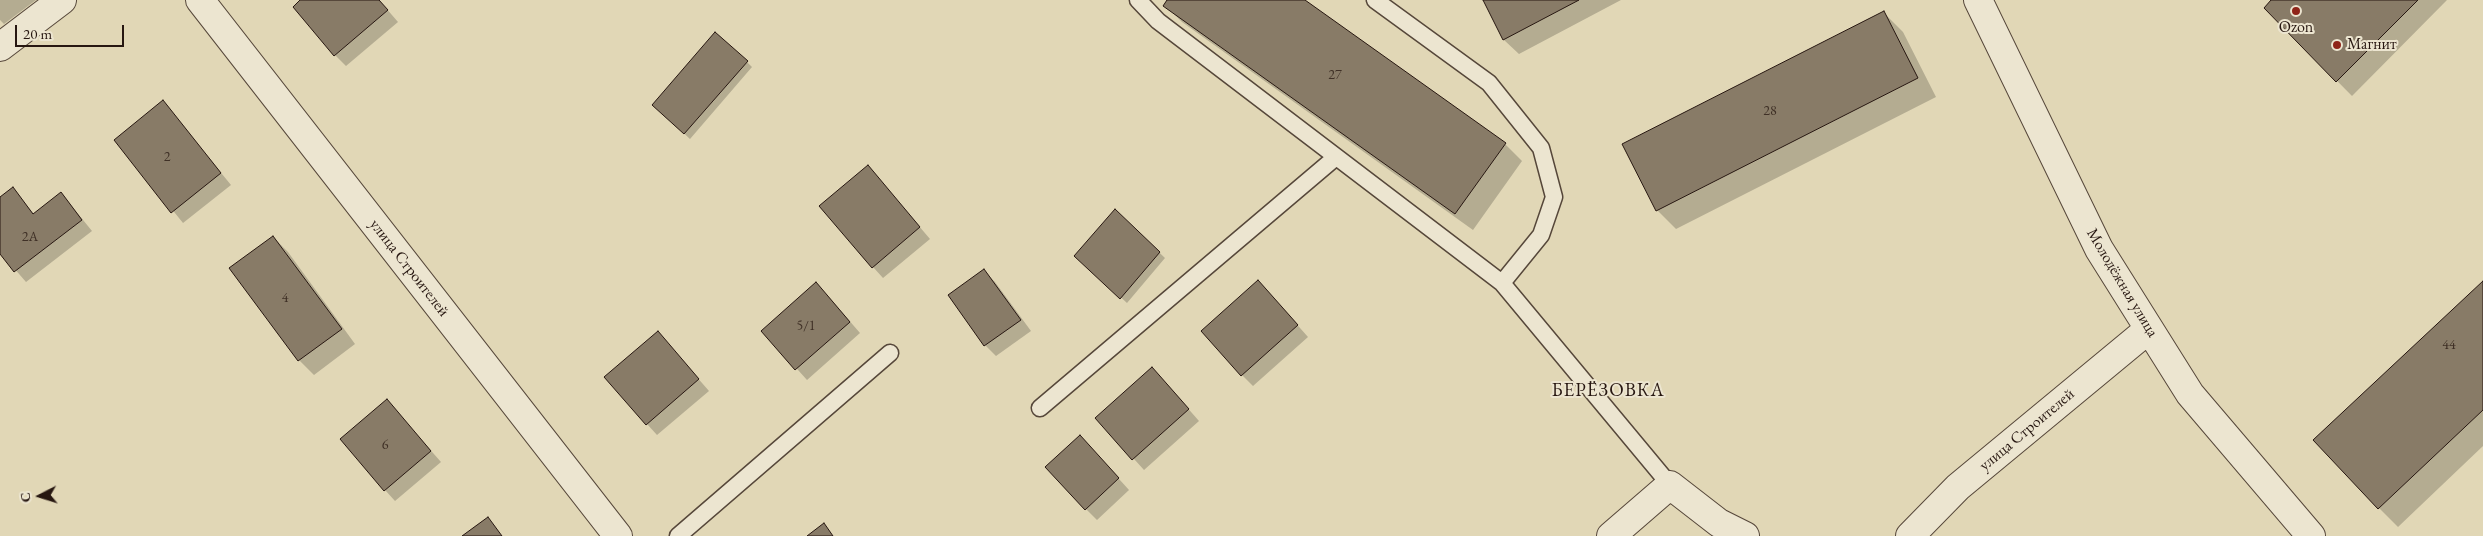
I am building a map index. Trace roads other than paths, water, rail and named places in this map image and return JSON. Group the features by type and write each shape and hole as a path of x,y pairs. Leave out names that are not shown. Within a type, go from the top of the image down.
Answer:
{"street":[{"path":"0,47 62,0"},
{"name":"улица Строителей","path":"200,0 618,536"},
{"name":"Молодёжная улица","path":"1978,0 2098,249 2190,394 2311,536"},
{"name":"улица Строителей","path":"1910,536 1958,487 2149,329"},
{"path":"1611,536 1670,485 1719,523 1745,536"}],"lane":[{"path":"1138,0 1158,21 1502,283 1670,485"},
{"path":"1375,0 1489,83 1541,148 1554,198 1541,235 1502,283"},
{"path":"1040,408 1336,156"},
{"path":"678,536 890,353"}],"place":[{"name":"Ozon","path":"2296,11"},
{"name":"Магнит","path":"2337,45"}],"district":[{"name":"БЕРЁЗОВКА","path":"1608,391"}]}
